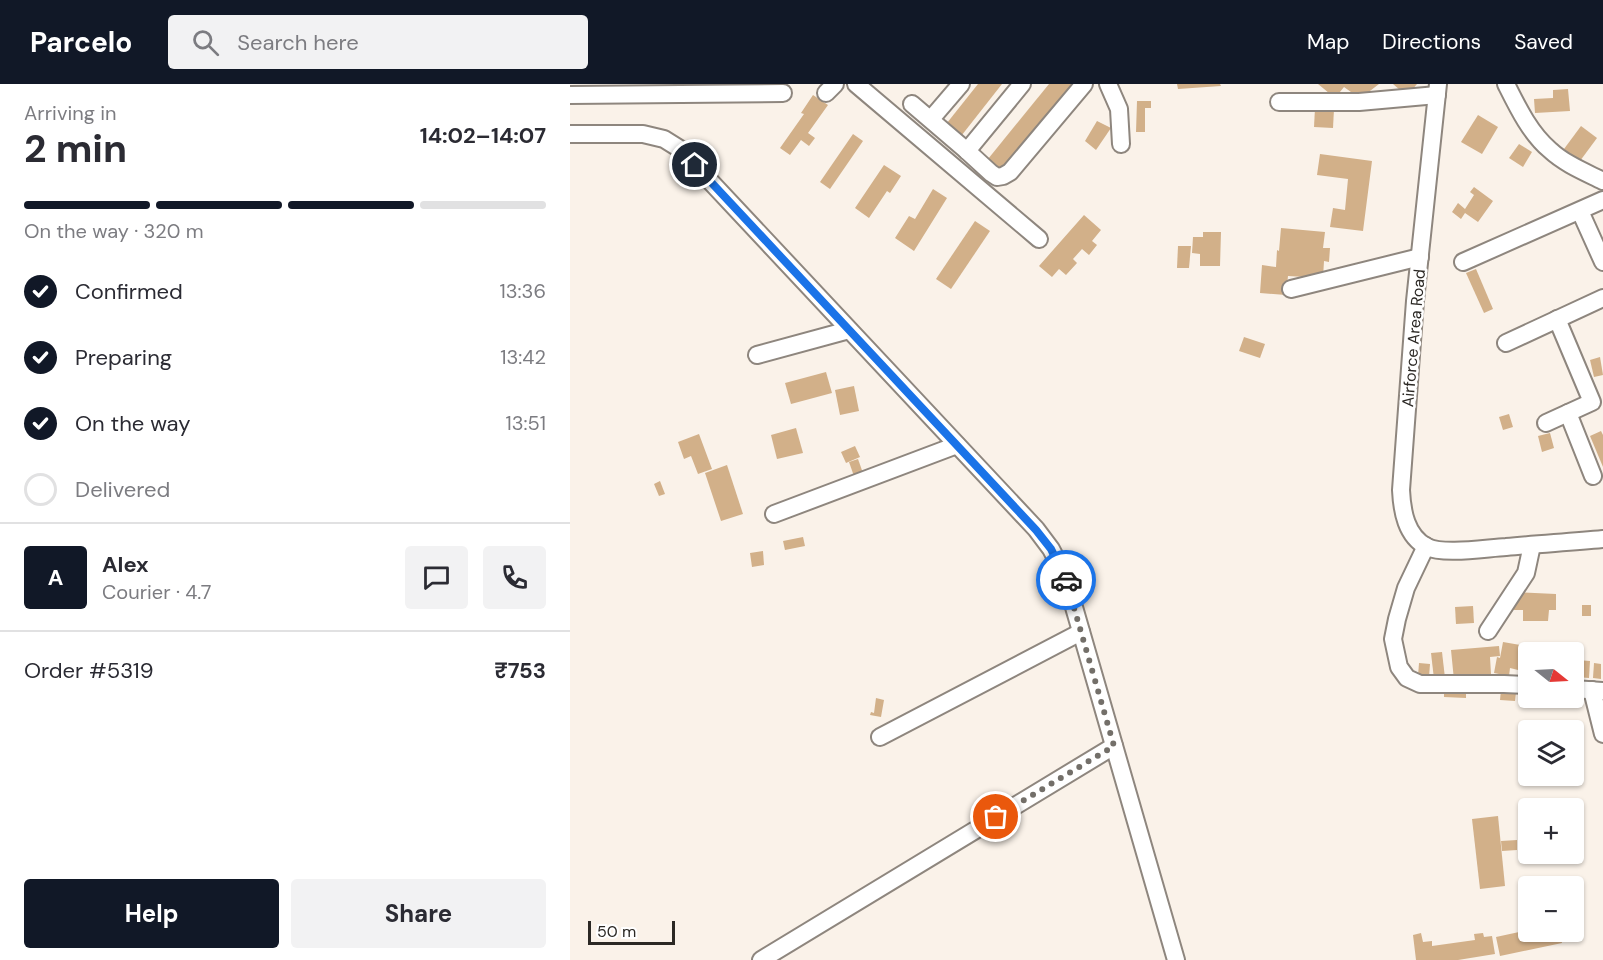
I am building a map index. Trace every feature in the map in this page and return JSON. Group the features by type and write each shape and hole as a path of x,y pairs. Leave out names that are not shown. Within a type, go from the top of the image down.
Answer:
{"street":[{"path":"856,84 1039,239"},
{"path":"931,119 961,84"},
{"path":"967,151 1022,84"},
{"path":"912,104 997,177 1010,172 1084,84"},
{"path":"1108,84 1119,109 1120,144"},
{"path":"1506,84 1518,110 1535,135 1550,150 1568,163 1603,181"},
{"path":"1279,102 1359,102 1437,89"},
{"name":"Airforce Area Road","path":"1426,546 1414,536 1407,524 1402,510 1401,490 1420,257 1437,89"},
{"path":"570,95 632,90 783,93"},
{"path":"570,134 643,134 664,139 680,149 1036,530 1051,549 1065,576 1176,960"},
{"path":"1463,262 1603,200"},
{"path":"1580,211 1603,262"},
{"path":"1291,290 1420,257"},
{"path":"1506,343 1603,298"},
{"path":"1546,423 1592,402 1557,319"},
{"path":"757,355 849,330"},
{"path":"1568,413 1593,476"},
{"path":"774,514 957,445"},
{"path":"1518,685 1420,684 1407,678 1399,667 1393,639 1397,619 1406,588 1426,546 1439,550 1465,550 1603,539"},
{"path":"1488,631 1526,573 1532,545"},
{"path":"880,737 1081,632"},
{"path":"1597,691 1603,734"},
{"path":"761,960 1114,746"}],"building":[{"path":"978,84 1002,84 958,140 943,128"},
{"path":"1049,84 1077,84 1004,171 988,159"},
{"path":"1177,84 1220,84 1221,86 1178,89"},
{"path":"1318,84 1379,84 1358,97 1344,87 1335,98"},
{"path":"1393,84 1417,84 1407,96"},
{"path":"1568,89 1570,111 1535,113 1534,99 1553,98 1553,90"},
{"path":"813,95 828,105 808,133 815,138 809,146 801,140 790,155 780,148 804,114 801,113"},
{"path":"1137,101 1151,101 1151,108 1145,108 1145,132 1136,132"},
{"path":"1315,108 1334,109 1333,128 1314,127"},
{"path":"1478,115 1498,127 1482,154 1461,142"},
{"path":"1097,121 1111,128 1096,150 1085,141"},
{"path":"1581,126 1597,138 1580,161 1564,149"},
{"path":"853,134 863,141 830,189 820,182"},
{"path":"1519,144 1532,152 1523,167 1509,158"},
{"path":"1320,154 1372,161 1363,231 1330,227 1333,208 1345,210 1348,179 1317,175"},
{"path":"884,165 901,176 890,193 887,191 869,218 855,208"},
{"path":"1474,187 1493,201 1478,222 1465,213 1461,219 1452,212 1458,203 1465,209 1474,195 1470,192"},
{"path":"933,189 947,198 914,251 895,238 909,216 915,219"},
{"path":"1084,215 1101,230 1092,241 1097,245 1089,255 1082,249 1073,259 1077,263 1066,275 1059,269 1052,277 1039,266"},
{"path":"975,221 990,231 951,289 936,279"},
{"path":"1281,228 1325,232 1323,248 1330,248 1329,262 1324,261 1323,278 1288,276 1286,295 1260,293 1262,265 1276,267"},
{"path":"1203,232 1221,232 1220,266 1200,266 1200,254 1192,253 1193,237 1203,237"},
{"path":"1178,246 1191,246 1189,268 1177,268"},
{"path":"1476,269 1493,309 1484,313 1466,273"},
{"path":"1244,337 1265,344 1260,358 1239,351"},
{"path":"1600,357 1603,375 1594,377 1590,360"},
{"path":"826,372 832,393 791,404 785,383"},
{"path":"854,386 859,411 840,415 835,390"},
{"path":"1509,414 1513,427 1503,430 1499,417"},
{"path":"796,428 803,453 777,459 771,435"},
{"path":"1601,431 1603,435 1603,467 1590,436"},
{"path":"1550,433 1554,448 1542,452 1538,436"},
{"path":"699,434 712,469 698,474 691,456 684,459 678,442"},
{"path":"855,446 860,457 846,463 841,452"},
{"path":"858,459 864,476 855,479 849,462"},
{"path":"727,465 743,514 721,521 705,473"},
{"path":"660,481 665,494 659,496 654,484"},
{"path":"803,537 805,546 785,550 783,541"},
{"path":"763,551 764,565 752,567 750,553"},
{"path":"1514,592 1556,594 1556,610 1549,610 1548,621 1523,621 1523,610 1514,610"},
{"path":"1582,605 1591,605 1591,616 1582,616"},
{"path":"1473,606 1474,623 1456,624 1455,607"},
{"path":"1503,642 1518,645 1518,670 1510,668 1509,676 1494,673 1497,657 1500,658"},
{"path":"1499,646 1500,656 1490,657 1491,674 1454,680 1451,650"},
{"path":"1442,652 1445,678 1434,679 1431,653"},
{"path":"1584,661 1590,661 1589,678 1584,678"},
{"path":"1419,663 1430,664 1429,677 1418,676"},
{"path":"1594,663 1601,664 1601,679 1593,678"},
{"path":"1444,690 1466,691 1466,698 1444,697"},
{"path":"1501,690 1516,692 1515,701 1500,700"},
{"path":"876,698 884,700 881,717 870,715 871,712 874,713"},
{"path":"1498,816 1505,886 1480,889 1472,819"},
{"path":"1517,840 1517,850 1502,851 1501,841"},
{"path":"1518,932 1518,942 1562,943 1500,956 1496,937"},
{"path":"1421,933 1423,942 1432,941 1432,946 1475,940 1474,934 1483,933 1484,937 1492,936 1495,954 1458,960 1416,960 1413,935"}],"way so far":[{"path":"996,817 1114,746 1066,580"}],"route":[{"path":"695,165 1036,530 1051,549 1066,580"}]}
